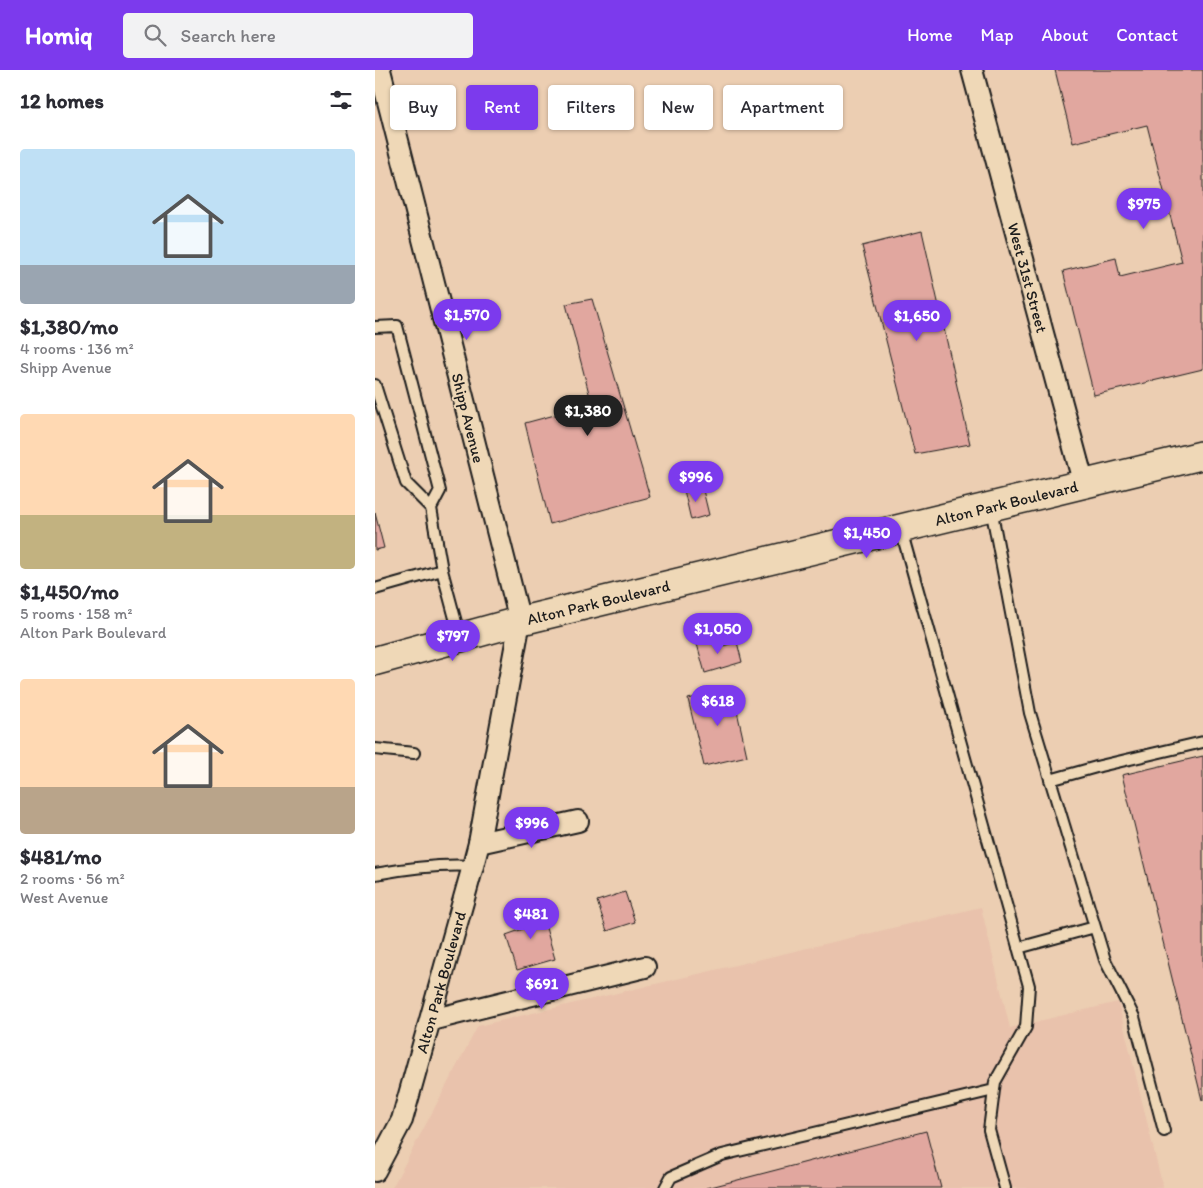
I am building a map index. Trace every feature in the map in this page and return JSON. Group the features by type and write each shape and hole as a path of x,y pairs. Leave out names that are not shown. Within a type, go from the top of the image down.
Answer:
{"main road":[{"name":"Alton Park Boulevard","path":"520,621 1203,455"},
{"path":"375,661 520,621"}],"street":[{"name":"Shipp Avenue","path":"380,70 520,621"},
{"name":"West 31st Street","path":"972,70 1084,485"},
{"name":"Alton Park Boulevard","path":"375,1171 402,1120 473,866 479,843 520,621"},
{"path":"479,843 578,821"},
{"path":"431,1020 645,967"}],"lane":[{"path":"375,327 397,326 440,492 431,508"},
{"path":"375,385 406,483 431,508 442,570 460,638"},
{"path":"991,507 1030,713 1105,960 1134,1017 1164,1131"},
{"path":"901,529 1029,986 1026,1027 995,1082 989,1130 1005,1188"},
{"path":"375,589 442,570"},
{"path":"1050,780 1100,766 1203,742"},
{"path":"375,749 415,753"},
{"path":"375,874 450,864 473,866"},
{"path":"1018,948 1095,926"},
{"path":"665,1188 671,1177 722,1154 994,1090"}],"shaded area":[{"path":"981,907 1010,1028 1118,1002 1163,1188 392,1188 478,1026"}],"building":[{"path":"1055,70 1203,70 1203,369 1094,395 1063,271 1116,258 1120,277 1182,262 1147,125 1073,143"},
{"path":"922,231 970,444 915,454 862,246"},
{"path":"592,299 650,497 550,524 525,423 592,405 566,304"},
{"path":"702,486 709,515 691,520 684,490"},
{"path":"375,513 384,548 375,550"},
{"path":"721,637 723,646 737,642 742,662 705,673 697,644"},
{"path":"732,689 747,756 704,766 688,699"},
{"path":"1203,756 1203,1100 1202,1100 1122,775"},
{"path":"625,892 635,922 607,931 597,901"},
{"path":"539,904 555,959 517,970 506,935 523,929 517,910"},
{"path":"926,1131 941,1188 707,1188"}]}
